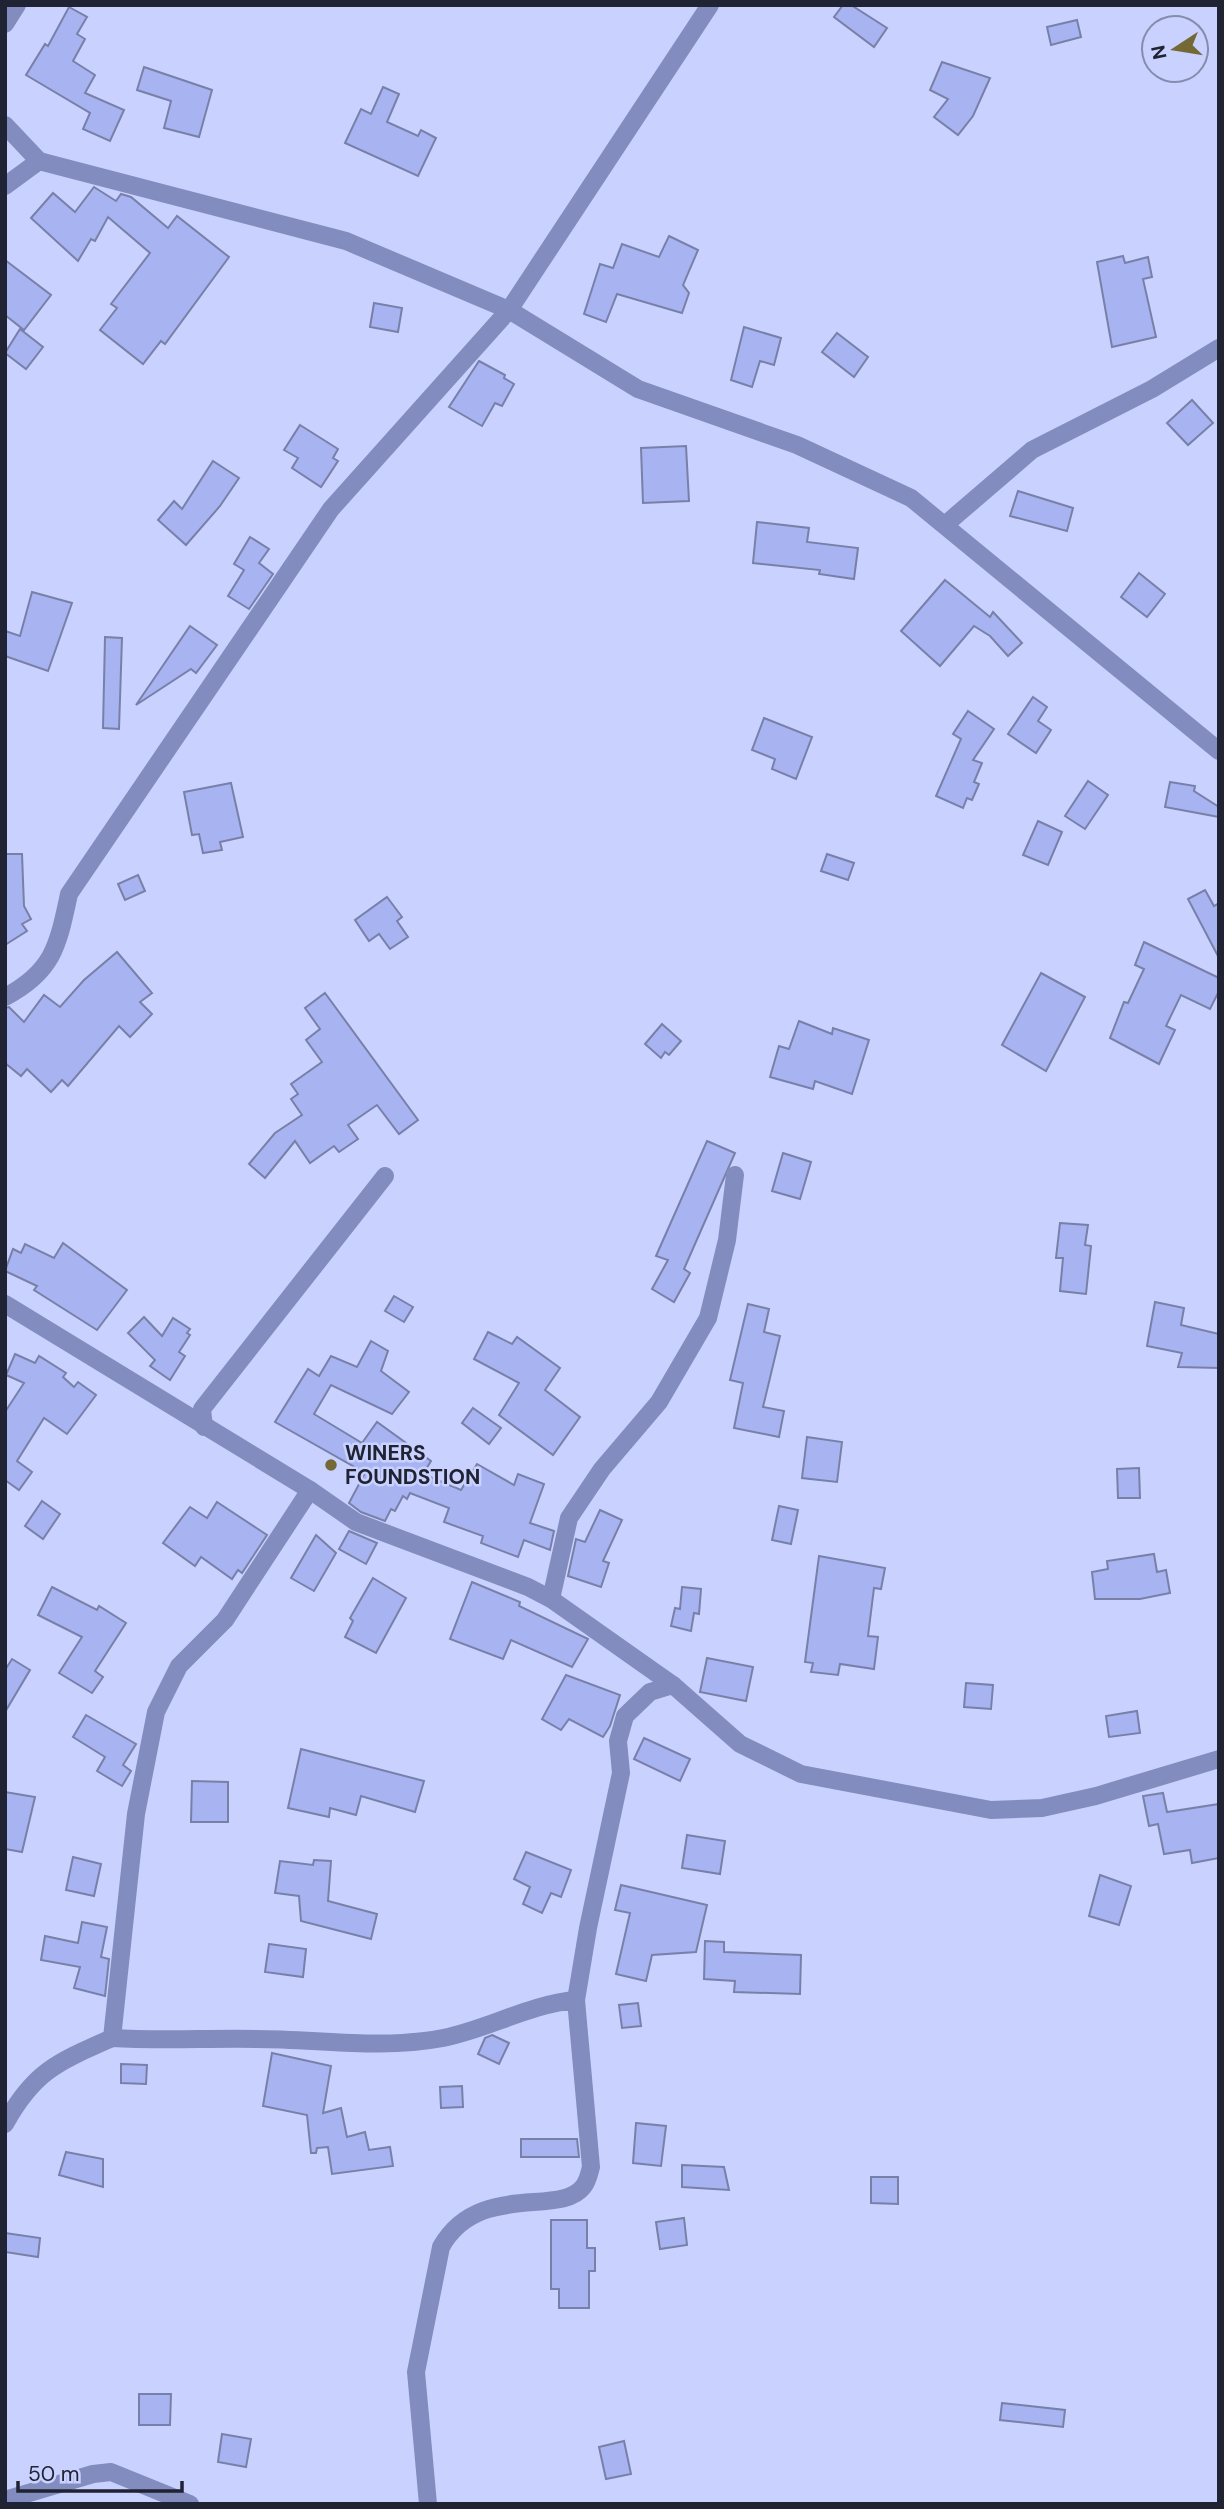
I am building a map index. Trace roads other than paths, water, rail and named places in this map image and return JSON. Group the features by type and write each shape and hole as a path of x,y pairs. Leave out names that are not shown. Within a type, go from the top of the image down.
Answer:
{"street":[{"path":"5,24 17,5"},
{"path":"5,997 28,985 50,961 57,947 69,894 331,509 509,310 710,5"},
{"path":"5,125 39,161 345,242 509,310 638,388 797,445 911,498 946,524 1219,751"},
{"path":"5,186 39,161"},
{"path":"946,524 1032,450 1152,389 1219,348"},
{"path":"551,1599 569,1518 602,1469 659,1402 708,1318 727,1240 736,1175"},
{"path":"204,1427 202,1409 385,1176"},
{"path":"5,1304 310,1490 356,1522 527,1587 551,1599 674,1685 740,1744 801,1774 991,1810 1042,1808 1096,1796 1219,1759"},
{"path":"112,2038 136,1814 156,1712 179,1666 225,1620 310,1490"},
{"path":"428,2504 416,2372 441,2246 450,2230 461,2221 494,2206 569,2196 582,2189 587,2180 591,2167 576,2000 588,1927 621,1773 618,1741 625,1716 650,1692 674,1685"},
{"path":"5,2124 20,2097 43,2072 112,2038 258,2039 367,2045 401,2043 442,2038 524,2012 576,2000"},
{"path":"5,2500 93,2473 111,2472 190,2504"}],"place":[{"name":"WINERS FOUNDSTION","path":"331,1465"}]}
